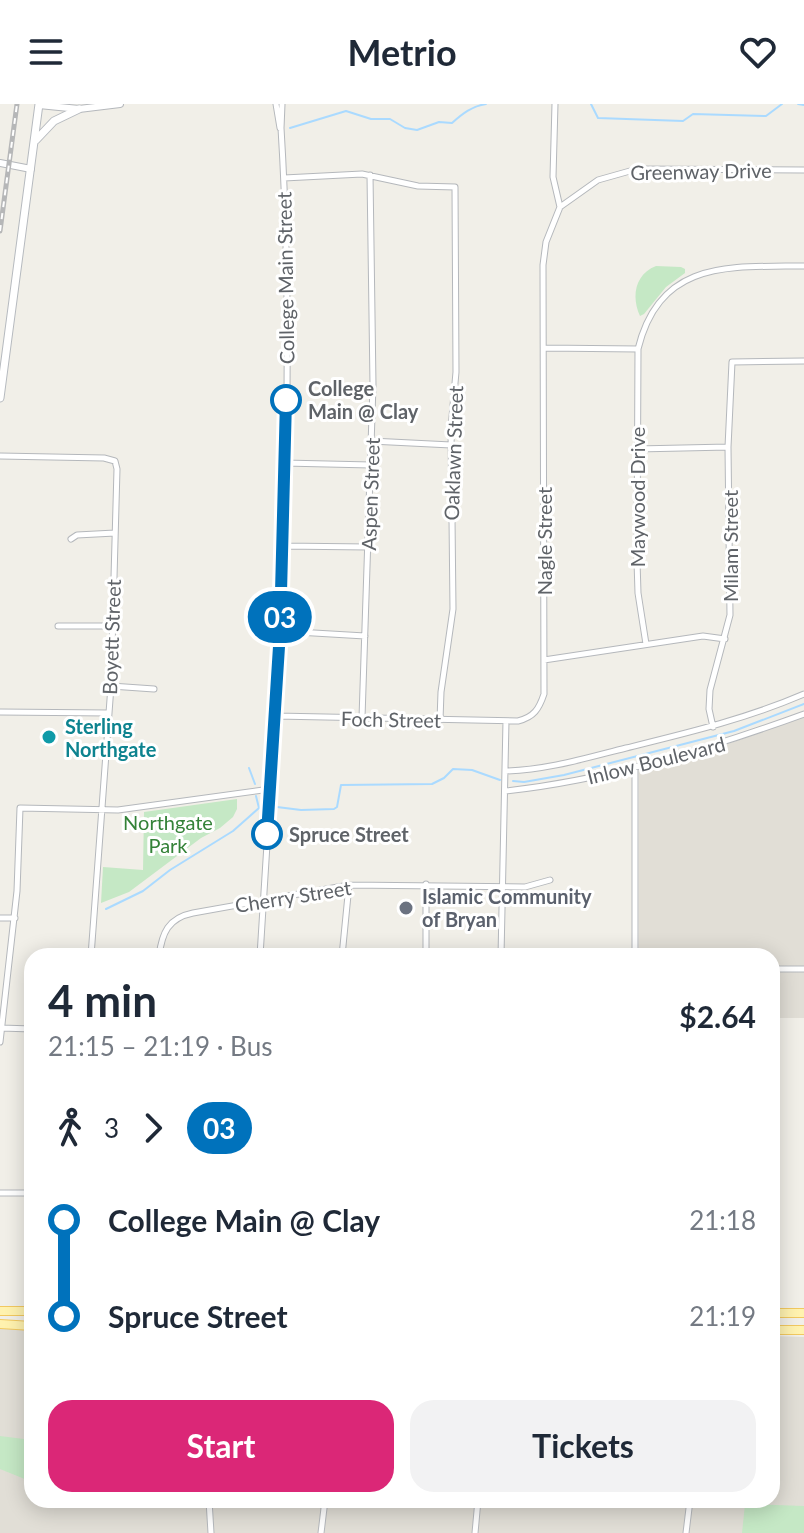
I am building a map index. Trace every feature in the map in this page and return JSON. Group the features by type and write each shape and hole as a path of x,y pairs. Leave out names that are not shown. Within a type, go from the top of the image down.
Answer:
{"main road":[{"path":"0,398 39,104"},
{"path":"70,104 79,109"},
{"path":"34,142 54,121 79,109"},
{"path":"0,1311 24,1311"},
{"path":"780,1313 804,1313"},
{"path":"0,1324 24,1326"},
{"path":"780,1330 804,1330"}],"street":[{"path":"39,104 79,109 120,104"},
{"name":"College Main Street","path":"276,104 277,124 281,128"},
{"name":"College Main Street","path":"261,948 280,631 287,344 282,104"},
{"name":"Nagle Street","path":"506,721 529,718 537,711 544,694 543,256 560,207 553,177 555,104"},
{"path":"0,163 31,169"},
{"name":"Greenway Drive","path":"560,207 598,180 637,169 804,170"},
{"path":"284,178 370,175"},
{"name":"Oaklawn Street","path":"370,175 418,186 455,187 456,372 451,413 453,609 440,720"},
{"name":"Aspen Street","path":"362,718 374,324 370,175"},
{"path":"544,348 638,349 646,324 662,301 694,275 722,268 804,266"},
{"name":"Maywood Drive","path":"638,349 638,593 646,644"},
{"name":"Milam Street","path":"713,727 709,709 710,690 730,615 728,447 732,362 804,361"},
{"path":"371,441 451,445"},
{"path":"637,449 728,447"},
{"name":"Boyett Street","path":"0,456 104,458 115,461 117,469 111,686 92,948"},
{"path":"284,463 371,465"},
{"path":"71,539 77,535 115,533"},
{"path":"282,546 368,547"},
{"path":"58,626 112,626"},
{"path":"280,631 365,636"},
{"path":"544,660 703,636 725,639"},
{"path":"111,686 154,689"},
{"name":"Inlow Boulevard","path":"505,771 554,766 713,727 804,694"},
{"path":"0,712 108,713"},
{"name":"Inlow Boulevard","path":"505,791 574,781 718,745 804,714"},
{"name":"Foch Street","path":"276,716 506,721"},
{"path":"501,948 506,721"},
{"path":"635,766 635,948"},
{"path":"0,1042 15,918 20,808 118,810 270,789"},
{"name":"Cherry Street","path":"161,948 165,930 176,918 349,885 525,887 550,880"},
{"path":"426,884 426,948"},
{"path":"343,948 349,885"},
{"path":"0,918 15,918"},
{"path":"780,969 804,969"},
{"path":"1,1028 24,1029"},
{"path":"0,1193 24,1193"},
{"path":"209,1508 211,1533"},
{"path":"321,1533 324,1508"},
{"path":"475,1533 477,1508"},
{"path":"686,1533 689,1508"}],"shaded area":[{"path":"804,717 804,1018 780,1018 780,948 639,948 639,768 714,749"},
{"path":"0,1328 24,1330 24,1508 780,1508 780,1336 804,1337 804,1533 0,1533"}],"green space":[{"path":"656,266 681,267 685,273 666,287 640,316 636,301 639,280"},
{"name":"Northgate Park","path":"237,799 233,817 220,828 201,838 129,892 101,903 103,867 143,870 144,812"},
{"path":"0,1436 24,1439 24,1479 0,1469"},
{"path":"804,1506 804,1533 742,1533 745,1508"}],"waterway":[{"path":"290,128 346,111 371,119 390,119 405,128 417,130 439,122 452,123 468,111 486,104"},
{"path":"591,104 598,118 683,121 693,114 766,116 782,104"},
{"path":"798,104 804,105"},
{"path":"513,781 564,775 734,731 804,704"},
{"path":"249,768 255,784"},
{"path":"277,807 334,809 341,785 432,784 453,769 472,770 500,780"},
{"path":"106,909 143,891 170,870 233,831 259,808 256,796"}],"railway":[{"path":"0,231 17,104"}],"bus line":[{"name":"03","path":"267,834 280,631 286,400"}],"place":[{"name":"College Main @ Clay","path":"286,400"},
{"name":"Sterling Northgate","path":"49,737"},
{"name":"Spruce Street","path":"267,834"},
{"name":"Islamic Community of Bryan","path":"406,908"}]}
